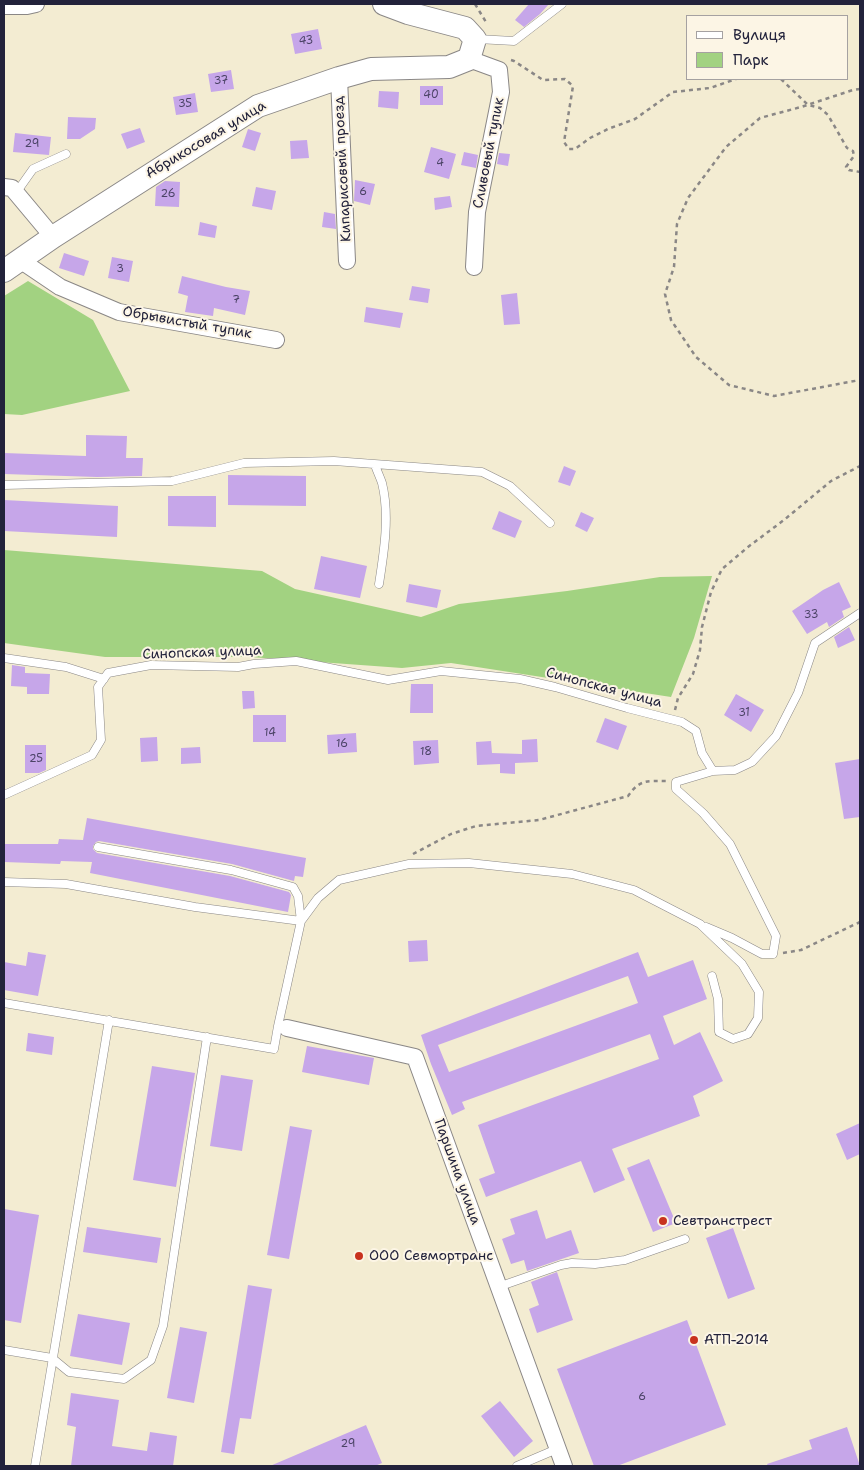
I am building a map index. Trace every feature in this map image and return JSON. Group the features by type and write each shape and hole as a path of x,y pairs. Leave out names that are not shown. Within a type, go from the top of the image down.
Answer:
{"main road":[{"path":"384,4 408,13 465,28 478,41"},
{"name":"Абрикосовая улица","path":"12,266 53,236 258,106 371,69 449,67 478,41"}],"street":[{"path":"4,6 36,4"},
{"path":"478,41 499,70"},
{"name":"Сливовый тупик","path":"474,267 476,212 501,92 499,70"},
{"name":"Кипарисовый проезд","path":"339,78 347,261"},
{"path":"10,190 53,236"},
{"name":"Обрывистый тупик","path":"12,266 118,312 276,340"},
{"name":"Паршина улица","path":"283,1027 415,1057 564,1466"}],"lane":[{"path":"478,41 514,41 562,4"},
{"path":"10,190 33,169 66,154"},
{"path":"4,485 172,481 244,463 334,461 482,472 510,486 550,523"},
{"path":"375,465 382,483 385,513 383,557 379,584"},
{"path":"301,921 318,898 340,880 413,864 469,863 572,874 634,890 762,954 773,954 776,936 730,844 703,813 676,789 676,782 713,771 735,770 752,762 776,736 798,693 815,643 860,613"},
{"path":"4,658 66,667 104,679 98,687 100,740 92,755 4,795"},
{"name":"Синопская улица","path":"104,679 108,673 151,665 238,667 296,661 388,680 441,671 520,679 682,722 696,731 702,753 713,771"},
{"path":"4,1002 274,1049 283,1027 301,921 298,896 293,887 231,870 98,847"},
{"path":"4,882 66,884 195,907 301,921"},
{"path":"700,924 742,964 759,992 758,1018 748,1034 733,1039 718,1032 718,999 712,976"},
{"path":"35,1466 109,1020"},
{"path":"4,1350 52,1358 69,1372 124,1379 151,1360 162,1326 208,1037"},
{"path":"498,1286 561,1265 572,1263 595,1264 624,1260 685,1238"},
{"path":"517,1466 558,1449"}],"path":[{"path":"475,4 478,41"},
{"path":"499,70 509,60 514,61 543,80 565,79 573,86 564,142 569,149 575,149 590,138 608,129 635,120 672,92 710,88 733,80"},
{"path":"782,80 808,105 820,108 828,115 847,148 853,151 854,156 846,167 849,170 860,172"},
{"path":"860,89 760,118 726,147 688,198 676,224 674,267 665,294 670,320 691,350 696,357 729,385 774,396 860,380"},
{"path":"672,719 678,698 693,674 700,650 702,627 711,592 722,568 831,481 860,466"},
{"path":"413,864 412,855 417,850 451,834 476,826 539,820 628,796 635,786 647,781 676,782"},
{"path":"773,954 801,950 860,922"}],"green space":[{"path":"28,281 93,320 130,391 22,415 4,414 4,296"},
{"path":"4,550 262,571 295,589 421,617 459,604 660,577 712,576 694,638 671,697 451,663 402,668 250,657 105,657 4,643"}],"building":[{"path":"529,4 549,4 524,27 515,20"},
{"path":"318,29 322,49 295,54 291,34"},
{"path":"231,70 234,89 211,92 208,74"},
{"path":"420,86 443,86 443,105 420,105"},
{"path":"379,91 399,92 398,109 378,107"},
{"path":"195,93 198,112 176,115 173,97"},
{"path":"68,117 96,118 95,129 80,139 67,139"},
{"path":"140,128 145,142 127,149 121,134"},
{"path":"248,129 261,133 255,151 242,147"},
{"path":"15,133 51,137 49,155 13,152"},
{"path":"307,140 309,158 291,159 290,141"},
{"path":"431,147 456,154 449,179 424,172"},
{"path":"464,152 478,155 476,168 461,165"},
{"path":"499,153 510,154 508,166 497,164"},
{"path":"355,180 375,184 370,205 354,201"},
{"path":"165,181 180,182 179,207 155,206 156,187"},
{"path":"256,187 276,191 272,210 252,206"},
{"path":"450,196 452,207 435,210 434,198"},
{"path":"324,212 335,214 336,229 322,227"},
{"path":"200,222 217,226 215,238 198,235"},
{"path":"64,253 89,261 84,276 59,268"},
{"path":"112,257 133,261 129,282 108,278"},
{"path":"182,276 250,291 245,315 214,308 213,316 185,312 188,296 178,293"},
{"path":"412,286 430,289 428,303 409,300"},
{"path":"517,293 520,324 504,325 501,295"},
{"path":"366,307 403,313 400,328 364,322"},
{"path":"86,435 127,436 126,458 143,458 142,476 97,477 4,474 4,453 86,456"},
{"path":"564,466 576,471 570,486 558,482"},
{"path":"228,475 306,476 306,506 228,505"},
{"path":"168,496 216,496 216,527 168,526"},
{"path":"4,500 118,506 117,537 4,531"},
{"path":"499,511 522,521 515,538 492,529"},
{"path":"581,512 594,518 587,532 575,526"},
{"path":"321,556 367,566 360,598 314,589"},
{"path":"839,582 851,607 842,611 844,617 829,627 827,622 807,634 792,611 823,590"},
{"path":"409,584 441,590 437,608 406,602"},
{"path":"849,627 855,640 838,648 834,637"},
{"path":"12,665 25,667 25,673 50,674 49,694 27,694 27,687 11,686"},
{"path":"411,684 433,684 433,713 410,713"},
{"path":"242,691 254,691 255,708 243,709"},
{"path":"736,694 764,710 751,732 724,715"},
{"path":"253,715 286,715 286,742 253,742"},
{"path":"605,718 627,726 618,750 596,742"},
{"path":"356,733 357,752 328,754 327,735"},
{"path":"157,737 158,761 141,762 140,738"},
{"path":"537,739 538,762 515,763 515,774 500,773 500,764 477,765 476,742 491,741 492,753 522,754 522,740"},
{"path":"438,740 439,763 414,765 413,741"},
{"path":"25,745 46,745 46,770 39,773 25,773"},
{"path":"200,747 201,763 181,764 181,748"},
{"path":"860,759 860,817 844,819 835,763"},
{"path":"87,818 306,858 303,877 295,876 294,881 232,864 99,841 93,846 97,853 230,876 289,892 291,895 288,912 90,873 92,862 61,861 60,864 4,862 4,844 58,844 59,839 83,840"},
{"path":"427,940 428,961 409,962 408,941"},
{"path":"28,952 46,955 38,996 4,990 4,962 26,966"},
{"path":"638,952 648,977 693,960 707,999 663,1016 674,1045 700,1032 723,1081 693,1096 700,1116 612,1149 625,1180 594,1193 581,1161 486,1197 479,1179 495,1173 478,1125 659,1059 650,1034 462,1102 465,1109 452,1115 421,1035","holes":["628,976 638,1003 449,1072 438,1045"]},
{"path":"28,1033 54,1037 52,1055 26,1051"},
{"path":"307,1046 374,1058 369,1085 302,1072"},
{"path":"152,1066 195,1073 176,1187 133,1180"},
{"path":"221,1075 253,1080 242,1151 210,1146"},
{"path":"860,1123 860,1154 847,1160 836,1134"},
{"path":"290,1126 312,1130 289,1259 267,1255"},
{"path":"649,1159 676,1223 653,1232 627,1168"},
{"path":"4,1209 39,1215 21,1323 4,1320"},
{"path":"537,1210 546,1239 571,1230 579,1253 527,1271 524,1260 511,1264 502,1239 515,1234 510,1219"},
{"path":"87,1227 161,1238 157,1263 83,1252"},
{"path":"733,1228 755,1289 728,1299 706,1238"},
{"path":"557,1272 573,1320 537,1333 529,1309 539,1305 531,1282"},
{"path":"248,1285 272,1289 251,1419 240,1418 234,1454 221,1452"},
{"path":"78,1314 130,1323 122,1365 70,1356"},
{"path":"687,1320 726,1425 617,1466 594,1466 557,1369"},
{"path":"180,1327 207,1332 194,1403 167,1398"},
{"path":"71,1393 119,1400 112,1446 147,1451 150,1432 177,1436 173,1466 71,1466 76,1427 67,1425"},
{"path":"500,1401 533,1441 514,1457 481,1416"},
{"path":"366,1425 382,1463 375,1466 270,1466"},
{"path":"847,1427 860,1466 768,1466 767,1464 812,1449 809,1440"}],"place":[{"name":"Севтранстрест","path":"663,1221"},
{"name":"ООО Севмортранс","path":"359,1256"},
{"name":"АТП-2014","path":"694,1340"}]}
